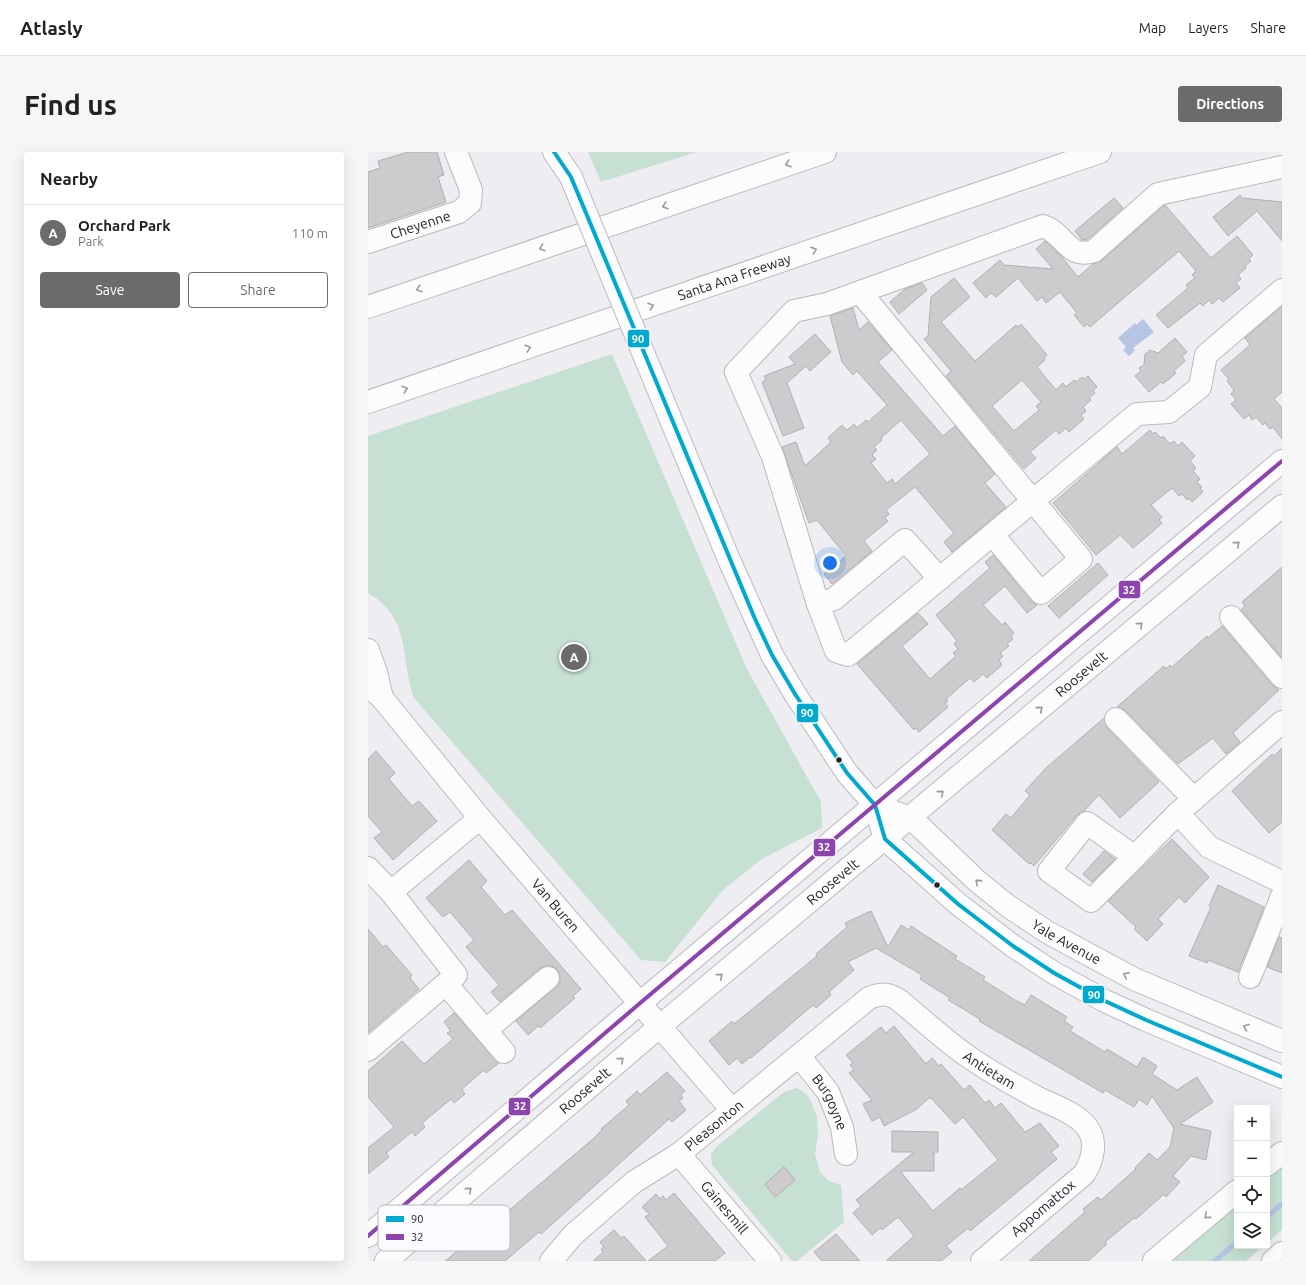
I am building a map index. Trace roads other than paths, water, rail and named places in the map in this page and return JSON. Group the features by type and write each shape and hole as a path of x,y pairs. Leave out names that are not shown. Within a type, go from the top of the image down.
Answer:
{"main road":[{"name":"Cheyenne","path":"368,242 459,212 470,204 471,190 456,152"},
{"name":"Yale Avenue","path":"554,152 571,177 730,562 772,655 795,694 847,773 875,805 885,839"},
{"name":"Yale Avenue","path":"567,152 571,177"},
{"path":"368,306 825,152"},
{"name":"Santa Ana Freeway","path":"368,402 1100,152"},
{"path":"1282,167 1158,194 1094,251 1084,254 1074,252 1052,229 1043,226 827,304 794,311 736,372 773,457 818,604 836,651 848,655 1137,414 1168,412 1200,387 1206,355 1282,290"},
{"path":"860,292 1081,559 1041,593 993,534"},
{"path":"404,1205 639,1004 1282,461"},
{"path":"1252,486 1279,513"},
{"name":"Roosevelt","path":"452,1205 660,1027 1279,513"},
{"path":"818,604 834,599 905,540 940,579"},
{"path":"1232,617 1282,677"},
{"path":"368,650 376,672 375,692"},
{"name":"Van Buren","path":"375,692 480,818 732,1110"},
{"path":"1116,719 1186,806 1209,847 1282,882"},
{"path":"1135,857 1186,806 1282,722"},
{"name":"Yale Avenue","path":"875,805 911,818 950,857 1008,906 1047,932 1097,961 1134,979 1282,1041"},
{"path":"391,892 480,818"},
{"path":"885,839 958,904 1013,946 1054,973 1105,1001 1146,1020 1282,1077"},
{"path":"368,868 391,892 456,975 368,1050"},
{"path":"1250,976 1282,896"},
{"path":"486,1030 548,978"},
{"path":"446,984 504,1052"},
{"name":"Pleasonton","path":"551,1261 573,1235 634,1182 679,1154 869,998 880,993"},
{"name":"Antietam","path":"880,993 890,995 900,1001 965,1055 1020,1088 1076,1117 1086,1126 1091,1136 1093,1149"},
{"name":"Burgoyne","path":"799,1056 828,1092 842,1127 846,1154"},
{"name":"Appomattox","path":"982,1261 1084,1174 1090,1165 1093,1149"},
{"path":"1270,1163 1282,1153"},
{"name":"Gainesmill","path":"679,1154 770,1261"},
{"path":"1154,1261 1234,1194"},
{"path":"368,1236 378,1227"},
{"name":"Roosevelt","path":"386,1261 398,1251"},
{"path":"1273,1261 1282,1253"}],"water":[{"path":"1143,319 1154,332 1133,348 1135,350 1129,356 1123,350 1126,347 1118,338 1135,323 1136,325"}],"waterway":[{"path":"1270,1214 1282,1204"},
{"path":"1215,1261 1234,1245"}],"place":[{"name":"Orchard Park","path":"574,657"}]}
